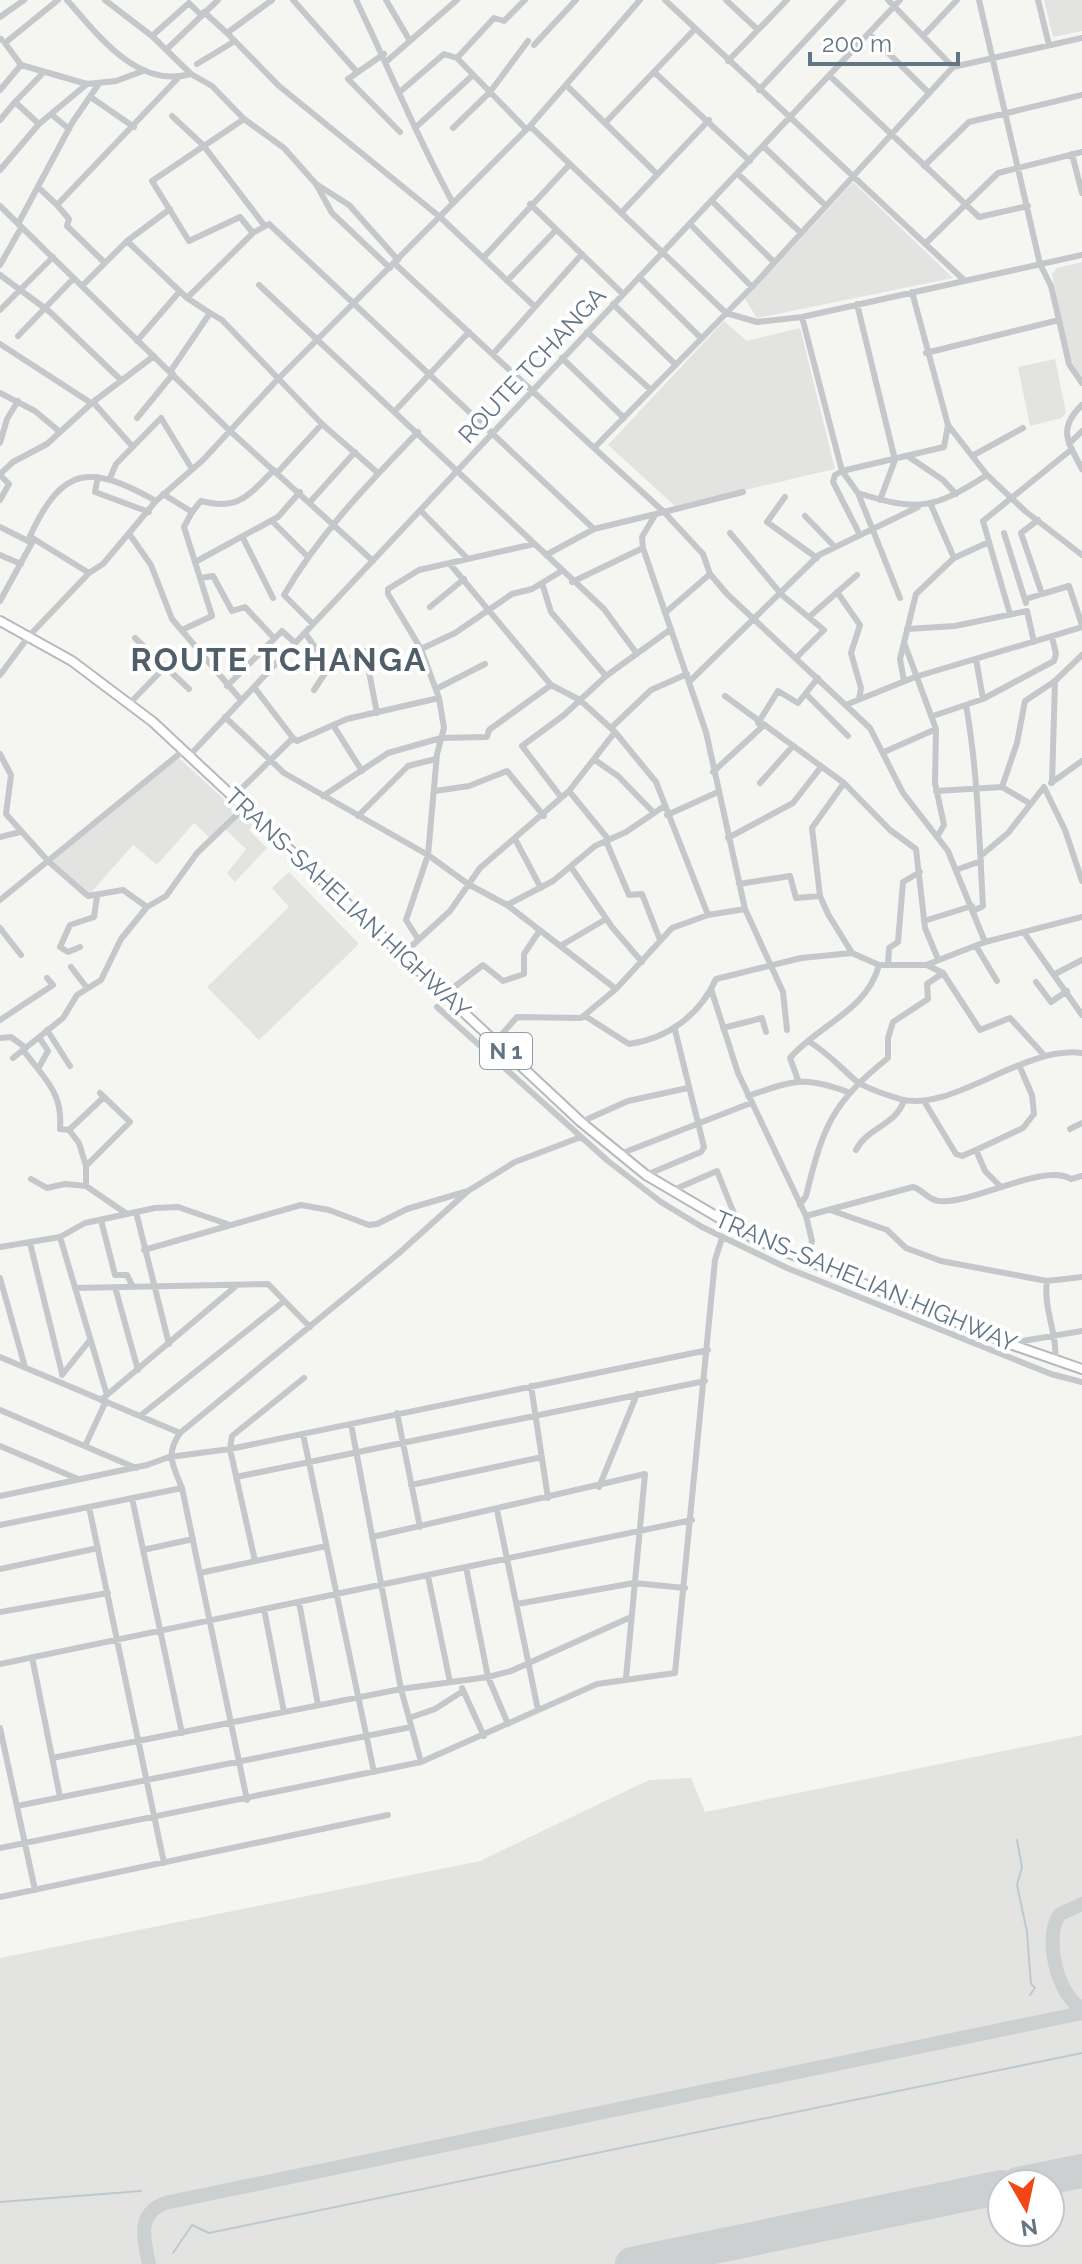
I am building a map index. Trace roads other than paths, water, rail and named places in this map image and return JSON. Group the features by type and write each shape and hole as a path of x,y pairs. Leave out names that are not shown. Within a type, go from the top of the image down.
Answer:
{"highway":[{"name":"TRANS-SAHELIAN HIGHWAY","path":"0,621 29,636 130,703 234,796 581,1122 646,1175 731,1227 806,1261 1007,1343 1082,1369"}],"street":[{"path":"0,17 24,0"},
{"path":"58,0 2,40 21,65 98,85 143,71 179,77 191,74"},
{"path":"67,0 109,46 143,71"},
{"path":"105,0 152,36 191,74 212,86 244,119 284,148 316,184 332,213 394,263 664,512 703,554 710,574 754,619 848,704 870,728 903,793 937,837 956,870 985,942"},
{"path":"166,50 218,0"},
{"path":"227,33 272,0"},
{"path":"293,0 357,72"},
{"path":"396,0 388,3 410,41"},
{"path":"400,132 348,79 410,41 457,0"},
{"path":"457,58 494,18 504,21 525,0"},
{"path":"453,128 490,92 531,43 576,0"},
{"path":"0,675 29,636 89,573 103,564 156,501 356,305 528,128 640,0"},
{"path":"665,0 965,281"},
{"path":"726,0 758,30"},
{"path":"728,61 787,0"},
{"path":"759,90 843,0"},
{"path":"888,0 953,67"},
{"name":"ROUTE TCHANGA","path":"0,900 187,753 225,717 531,390 831,77 900,0"},
{"path":"923,36 957,0"},
{"path":"979,0 1040,264 1051,286 1069,364 1082,383"},
{"path":"1038,0 1049,45"},
{"path":"152,36 191,2 352,149 440,217 534,306"},
{"path":"360,2 415,128 453,203"},
{"path":"605,123 694,30"},
{"path":"870,35 929,93"},
{"path":"594,448 752,287 953,67 1082,38"},
{"path":"197,64 235,41"},
{"path":"401,91 444,54 457,58 726,313 757,322 802,317 1082,255"},
{"path":"0,90 21,65"},
{"path":"654,72 750,161"},
{"path":"0,120 43,73"},
{"path":"415,128 473,75"},
{"path":"57,205 179,77"},
{"path":"831,77 979,217 1028,206"},
{"path":"0,170 39,124 87,84"},
{"path":"0,265 69,129 98,85"},
{"path":"566,85 657,174"},
{"path":"924,166 964,125 1006,111 1082,95"},
{"path":"92,98 134,127"},
{"path":"15,102 39,124"},
{"path":"51,114 69,129"},
{"path":"172,116 203,145 264,225"},
{"path":"244,119 152,179 190,242 240,217 253,233"},
{"path":"621,213 709,120"},
{"path":"764,147 826,206"},
{"path":"925,244 993,176 1019,165 1082,152"},
{"path":"1072,154 1082,193"},
{"path":"483,258 570,164"},
{"path":"738,174 800,232"},
{"path":"316,184 349,205 394,263"},
{"path":"38,187 68,218 67,226 105,263"},
{"path":"712,201 774,262"},
{"path":"530,204 623,294"},
{"path":"0,206 229,430 373,561"},
{"path":"82,286 127,241 170,209"},
{"path":"187,298 216,273 253,233 269,224 594,529"},
{"path":"690,224 752,287"},
{"path":"507,281 556,230"},
{"path":"127,241 187,298 222,320 277,380 378,473"},
{"path":"493,354 582,254"},
{"path":"0,310 53,257"},
{"path":"0,275 44,308 121,380"},
{"path":"639,277 701,338"},
{"path":"18,336 73,279"},
{"path":"259,285 458,470 560,572 604,609 637,654"},
{"path":"137,341 180,291"},
{"path":"912,292 926,353 948,425 987,475 1010,498 1082,555"},
{"path":"613,304 676,365"},
{"path":"857,304 895,460 880,500"},
{"path":"137,418 210,313"},
{"path":"802,317 842,471 858,493 900,598"},
{"path":"926,353 1059,320"},
{"path":"395,411 469,332"},
{"path":"587,332 651,390"},
{"path":"0,344 92,402 132,446"},
{"path":"0,500 9,484 0,475 60,432 92,402 154,356"},
{"path":"562,358 624,418"},
{"path":"0,393 18,401 60,432"},
{"path":"0,443 7,419 18,401"},
{"path":"1082,405 1068,420 1070,446 1082,469"},
{"path":"110,478 116,464 161,418 192,469"},
{"path":"182,630 212,616 184,527 192,512 201,501 216,505 240,503 276,472 322,424"},
{"path":"860,535 833,482 835,475 944,447 948,425"},
{"path":"972,456 1023,428"},
{"path":"1010,614 982,522 1070,446 1082,431"},
{"path":"313,624 284,597 307,556 333,523 418,432"},
{"path":"310,502 355,452"},
{"path":"909,457 943,480 956,494"},
{"path":"690,681 817,558 834,546 918,507 956,494 987,475"},
{"path":"33,541 30,536 52,494 79,477 110,478 156,501"},
{"path":"98,477 95,492 149,512"},
{"path":"197,561 272,521 300,492"},
{"path":"546,555 594,529 743,492"},
{"path":"858,493 918,507"},
{"path":"163,494 192,512"},
{"path":"785,497 767,522 817,558"},
{"path":"931,505 954,558"},
{"path":"421,511 467,558"},
{"path":"655,515 642,537 643,548 706,732 745,909 783,992 787,1030"},
{"path":"805,516 834,546"},
{"path":"1038,520 1021,533 1042,594"},
{"path":"272,521 307,556"},
{"path":"0,527 33,541 89,573"},
{"path":"730,533 782,595 824,631 796,658"},
{"path":"1004,533 1026,599 1034,642"},
{"path":"130,535 145,554 172,619 241,700"},
{"path":"243,538 273,598"},
{"path":"0,601 33,541"},
{"path":"904,681 900,663 918,592 954,558 989,542"},
{"path":"418,939 406,920 428,855 436,759 445,723 421,649 387,590 419,570 535,544"},
{"path":"572,582 643,548"},
{"path":"0,555 21,564"},
{"path":"450,564 551,685 580,700 613,730 656,782 663,807 708,915"},
{"path":"421,649 455,633 512,594 542,583 560,572"},
{"path":"665,613 710,574"},
{"path":"809,617 857,575"},
{"path":"201,578 213,576 231,610 245,607 274,638"},
{"path":"430,607 464,579"},
{"path":"542,583 551,612 606,676"},
{"path":"848,704 904,681 1082,626 1069,586 1026,599"},
{"path":"837,592 860,625 851,653 861,691 859,699"},
{"path":"907,629 955,626 1027,611"},
{"path":"561,797 522,747 606,676 671,629"},
{"path":"227,686 282,631 294,642"},
{"path":"305,633 329,667"},
{"path":"933,716 983,699 1054,661 1056,654 1052,637"},
{"path":"135,638 189,689"},
{"path":"905,645 936,729 936,791 944,825 937,837"},
{"path":"314,690 329,667 365,651 377,713"},
{"path":"1002,787 1017,743 1025,701 1055,681 1082,655"},
{"path":"976,659 983,699"},
{"path":"436,689 485,664"},
{"path":"130,703 165,667"},
{"path":"403,954 450,911 480,868 544,816 569,791 595,760 613,730 651,690 687,674"},
{"path":"713,772 761,724 778,691 797,703 818,678"},
{"path":"1052,783 1055,681"},
{"path":"323,796 388,753 441,738 487,737 489,730 551,685"},
{"path":"254,687 297,741 333,725 439,698"},
{"path":"806,694 848,736"},
{"path":"725,696 844,783 916,849 924,921 938,959"},
{"path":"924,921 983,906 977,787 966,705"},
{"path":"225,717 269,760 323,796 428,855 468,884 507,905 616,989"},
{"path":"333,725 362,771"},
{"path":"884,752 936,729"},
{"path":"234,796 293,738"},
{"path":"760,783 792,747"},
{"path":"0,754 11,775 6,814 20,832 88,896 123,890 147,907"},
{"path":"358,816 408,766 436,759"},
{"path":"595,760 618,776 654,813"},
{"path":"956,870 982,858 1008,833 1044,787 1082,761"},
{"path":"728,838 793,803 821,767"},
{"path":"435,791 469,786 507,771 544,816"},
{"path":"844,783 812,828 820,896 852,953"},
{"path":"936,791 1002,787 1029,803"},
{"path":"1044,787 1065,830 1082,881"},
{"path":"569,791 608,840 629,896 642,894 660,940"},
{"path":"667,815 718,792"},
{"path":"13,1058 63,1018 70,1002 108,972 121,939 147,907 166,896 197,853 245,807"},
{"path":"507,905 541,888 608,840 663,807"},
{"path":"0,837 20,832"},
{"path":"515,839 541,888"},
{"path":"571,867 606,919 642,962"},
{"path":"888,965 889,948 898,942 903,882 920,872"},
{"path":"739,884 790,876 796,898 820,896"},
{"path":"80,947 68,952 60,947 70,925 94,917 97,896"},
{"path":"585,1016 680,923 745,909"},
{"path":"926,965 985,942 1082,917"},
{"path":"562,945 606,919"},
{"path":"0,928 21,955"},
{"path":"445,994 485,964 503,981 524,974 524,954 540,930"},
{"path":"1025,934 1082,1015"},
{"path":"976,946 997,981"},
{"path":"495,1042 517,1017 585,1016 629,1044 649,1042 675,1030 716,979 750,973 768,965 852,953 879,965 926,965 943,973 980,1030 1010,1018 1044,1055"},
{"path":"1055,974 1082,960"},
{"path":"798,1080 790,1058 811,1035 859,1001 874,982 879,965"},
{"path":"71,967 87,988"},
{"path":"800,1205 806,1196 825,1128 848,1092 888,1058 888,1038 893,1022 928,999 927,984 943,973"},
{"path":"0,1020 53,985 47,978"},
{"path":"1036,982 1051,1002 1067,991"},
{"path":"711,989 750,1099 806,1216 812,1241 806,1261"},
{"path":"1074,1003 1082,1000"},
{"path":"437,1007 581,1137 661,1202 722,1238 787,1268 1051,1374 1082,1382"},
{"path":"723,1028 762,1018 766,1032"},
{"path":"47,1030 70,1066"},
{"path":"646,1175 704,1150 675,1030"},
{"path":"0,1038 11,1037 25,1049 55,1088 62,1111 60,1129 69,1130 79,1143 86,1166 86,1186"},
{"path":"38,1069 48,1051 39,1037"},
{"path":"808,1041 832,1056 858,1083 904,1100 924,1101 1055,1051 1082,1053"},
{"path":"924,1101 956,1154 962,1156 1023,1128 1034,1114 1032,1095 1019,1065"},
{"path":"620,1154 798,1080 848,1092"},
{"path":"581,1122 628,1101 688,1088"},
{"path":"69,1130 102,1095 130,1122 86,1166"},
{"path":"856,1150 865,1136 896,1117 904,1100"},
{"path":"1070,1129 1082,1123"},
{"path":"247,1800 182,1488 169,1457 180,1433 310,1327 468,1191 515,1162 581,1137"},
{"path":"976,1150 985,1171 1001,1187"},
{"path":"671,1191 717,1171 734,1214 731,1227"},
{"path":"806,1216 913,1187 931,1200 953,1201 1061,1175 1071,1179 1082,1176"},
{"path":"31,1179 47,1188 65,1184 86,1186 127,1214"},
{"path":"144,1250 301,1205 345,1214 369,1225 407,1209 468,1191"},
{"path":"0,1247 60,1237 78,1226 127,1214 178,1207 226,1225 235,1225"},
{"path":"830,1210 887,1230 906,1248 941,1261 1047,1281 1082,1277"},
{"path":"136,1212 152,1286 169,1344"},
{"path":"101,1220 115,1275 127,1275 133,1287"},
{"path":"60,1237 105,1399"},
{"path":"0,1848 247,1800 421,1762 586,1688 626,1678 675,1673 717,1246 722,1238"},
{"path":"30,1243 62,1373"},
{"path":"0,1278 25,1367"},
{"path":"1047,1281 1045,1306 1054,1337 1055,1361"},
{"path":"85,1446 105,1399 237,1284"},
{"path":"75,1288 268,1284 310,1327"},
{"path":"115,1287 138,1370"},
{"path":"140,1416 283,1302"},
{"path":"1007,1343 1082,1331"},
{"path":"57,1381 90,1339"},
{"path":"0,1496 136,1468 169,1457 230,1449 708,1350"},
{"path":"0,1357 180,1433"},
{"path":"255,1561 230,1449 232,1436 304,1378"},
{"path":"236,1477 705,1381"},
{"path":"531,1386 548,1498"},
{"path":"599,1487 637,1394"},
{"path":"0,1410 136,1468"},
{"path":"397,1413 420,1527"},
{"path":"351,1424 401,1689 421,1762"},
{"path":"303,1434 374,1772"},
{"path":"0,1446 79,1480"},
{"path":"411,1485 542,1457"},
{"path":"372,1537 645,1474 626,1678"},
{"path":"0,1525 182,1488"},
{"path":"132,1498 182,1733"},
{"path":"89,1507 164,1863"},
{"path":"497,1510 538,1710"},
{"path":"0,1664 692,1520"},
{"path":"143,1550 193,1539"},
{"path":"200,1573 326,1546"},
{"path":"0,1569 98,1548"},
{"path":"466,1567 488,1677 508,1724"},
{"path":"428,1576 450,1682"},
{"path":"517,1604 634,1583 685,1588"},
{"path":"0,1612 108,1593"},
{"path":"299,1602 318,1705"},
{"path":"264,1609 284,1712"},
{"path":"52,1758 401,1689 488,1677 631,1617"},
{"path":"32,1657 60,1797"},
{"path":"458,1681 484,1736"},
{"path":"409,1718 435,1709 463,1691"},
{"path":"17,1806 411,1727"},
{"path":"0,1728 35,1890"},
{"path":"0,1897 388,1815"}],"waterway":[{"path":"1017,1840 1022,1867 1017,1885 1027,1932 1031,1984 1035,1988 1030,1995"},
{"path":"173,2253 192,2225 209,2233 1082,2053"},
{"path":"0,2202 141,2191"}],"district":[{"name":"ROUTE TCHANGA","path":"279,659"}]}
